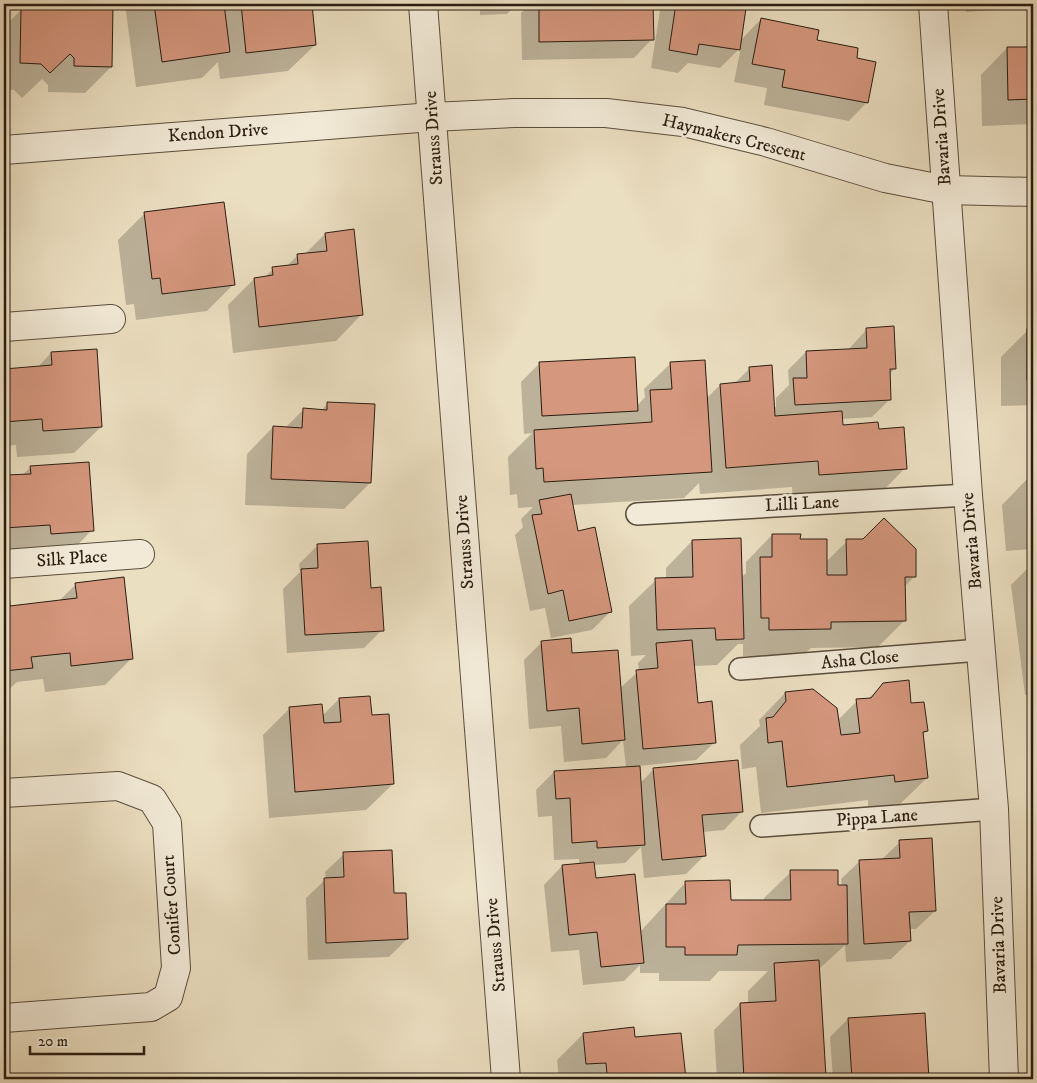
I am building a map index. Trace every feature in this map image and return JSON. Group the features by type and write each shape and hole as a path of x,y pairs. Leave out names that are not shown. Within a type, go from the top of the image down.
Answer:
{"street":[{"name":"Strauss Drive","path":"424,4 506,1079"},
{"name":"Bavaria Drive","path":"933,4 968,495 994,810 1004,1079"},
{"name":"Haymakers Crescent","path":"432,117 514,113 606,113 683,122 766,142 885,178 946,190 1033,192"},
{"name":"Kendon Drive","path":"4,150 432,117"},
{"path":"4,327 111,319"},
{"name":"Silk Place","path":"4,564 140,554"},
{"name":"Conifer Court","path":"4,793 118,786 152,799 167,822 176,968 168,997 151,1007 4,1018"}],"lane":[{"name":"Lilli Lane","path":"637,514 968,495"},
{"name":"Asha Close","path":"740,670 980,650"},
{"name":"Pippa Lane","path":"761,826 994,810"}],"building":[{"path":"26,4 113,4 112,67 74,66 74,58 70,54 50,73 41,64 20,63 21,8"},
{"path":"154,4 224,4 230,52 162,62"},
{"path":"241,4 312,4 316,45 246,53"},
{"path":"539,4 653,4 654,40 539,42"},
{"path":"676,4 732,4 746,8 740,50 699,44 697,55 669,50"},
{"path":"761,18 819,30 817,40 858,48 857,58 876,62 868,103 782,87 785,70 752,64"},
{"path":"1007,47 1033,47 1033,99 1008,100"},
{"path":"224,202 235,285 162,294 160,278 152,279 144,212"},
{"path":"354,229 363,315 259,327 254,278 273,275 272,267 298,264 297,254 327,251 325,233"},
{"path":"894,326 896,369 890,369 891,400 795,405 793,378 807,378 806,351 867,348 866,328"},
{"path":"1027,329 1033,329 1033,380 1027,380"},
{"path":"97,349 102,427 43,431 42,419 4,422 4,369 52,365 51,352"},
{"path":"635,357 638,411 542,416 539,362"},
{"path":"705,360 712,472 544,482 543,468 536,469 534,430 652,422 650,390 672,389 670,362"},
{"path":"772,365 775,416 842,411 843,425 878,422 879,429 904,427 907,469 819,475 818,461 726,468 720,384 750,381 749,367"},
{"path":"327,402 375,404 371,483 271,479 273,426 302,428 303,408 327,410"},
{"path":"89,462 94,531 51,534 50,525 4,528 4,475 31,474 30,466"},
{"path":"1028,477 1033,477 1033,525 1032,525"},
{"path":"571,494 578,531 595,527 612,612 569,621 563,590 548,594 532,515 542,514 539,500"},
{"path":"884,518 916,549 916,577 905,577 906,621 831,622 831,629 769,630 769,618 761,618 760,557 772,557 772,534 801,534 800,539 827,539 827,575 847,575 846,539 863,539"},
{"path":"741,538 744,639 716,640 715,628 657,630 655,578 693,577 692,540"},
{"path":"368,541 371,588 381,587 384,631 305,635 301,569 318,568 317,544"},
{"path":"124,577 133,659 71,666 70,653 31,657 33,668 4,671 4,591 9,590 10,606 77,598 75,583"},
{"path":"571,638 572,653 618,650 625,740 582,744 579,708 547,711 541,641"},
{"path":"692,640 698,703 712,701 716,743 643,749 636,670 658,668 656,643"},
{"path":"909,680 911,703 924,702 928,731 923,732 928,778 895,782 894,775 787,787 782,741 768,743 766,718 773,717 786,701 785,692 813,689 837,708 841,735 860,733 856,699 871,698 883,683"},
{"path":"370,696 372,715 389,714 394,784 295,792 289,707 322,704 324,723 341,722 339,698"},
{"path":"738,760 743,812 702,815 706,856 662,860 653,768"},
{"path":"640,766 645,845 597,848 597,841 572,843 570,798 556,799 554,771"},
{"path":"932,838 936,911 909,912 911,941 864,944 859,860 900,858 899,840"},
{"path":"392,850 394,893 406,893 408,939 326,943 324,878 344,877 343,852"},
{"path":"594,862 596,878 635,874 644,963 601,967 597,932 569,935 562,865"},
{"path":"790,870 838,870 838,885 847,885 848,944 738,945 737,955 685,955 685,947 666,947 666,904 686,904 685,881 730,880 731,900 791,900"},
{"path":"819,960 826,1077 744,1079 740,1003 776,1001 774,963"},
{"path":"925,1013 929,1079 852,1079 848,1018"},
{"path":"634,1027 635,1037 681,1033 686,1079 593,1079 593,1076 607,1074 606,1063 586,1064 583,1033"}]}
